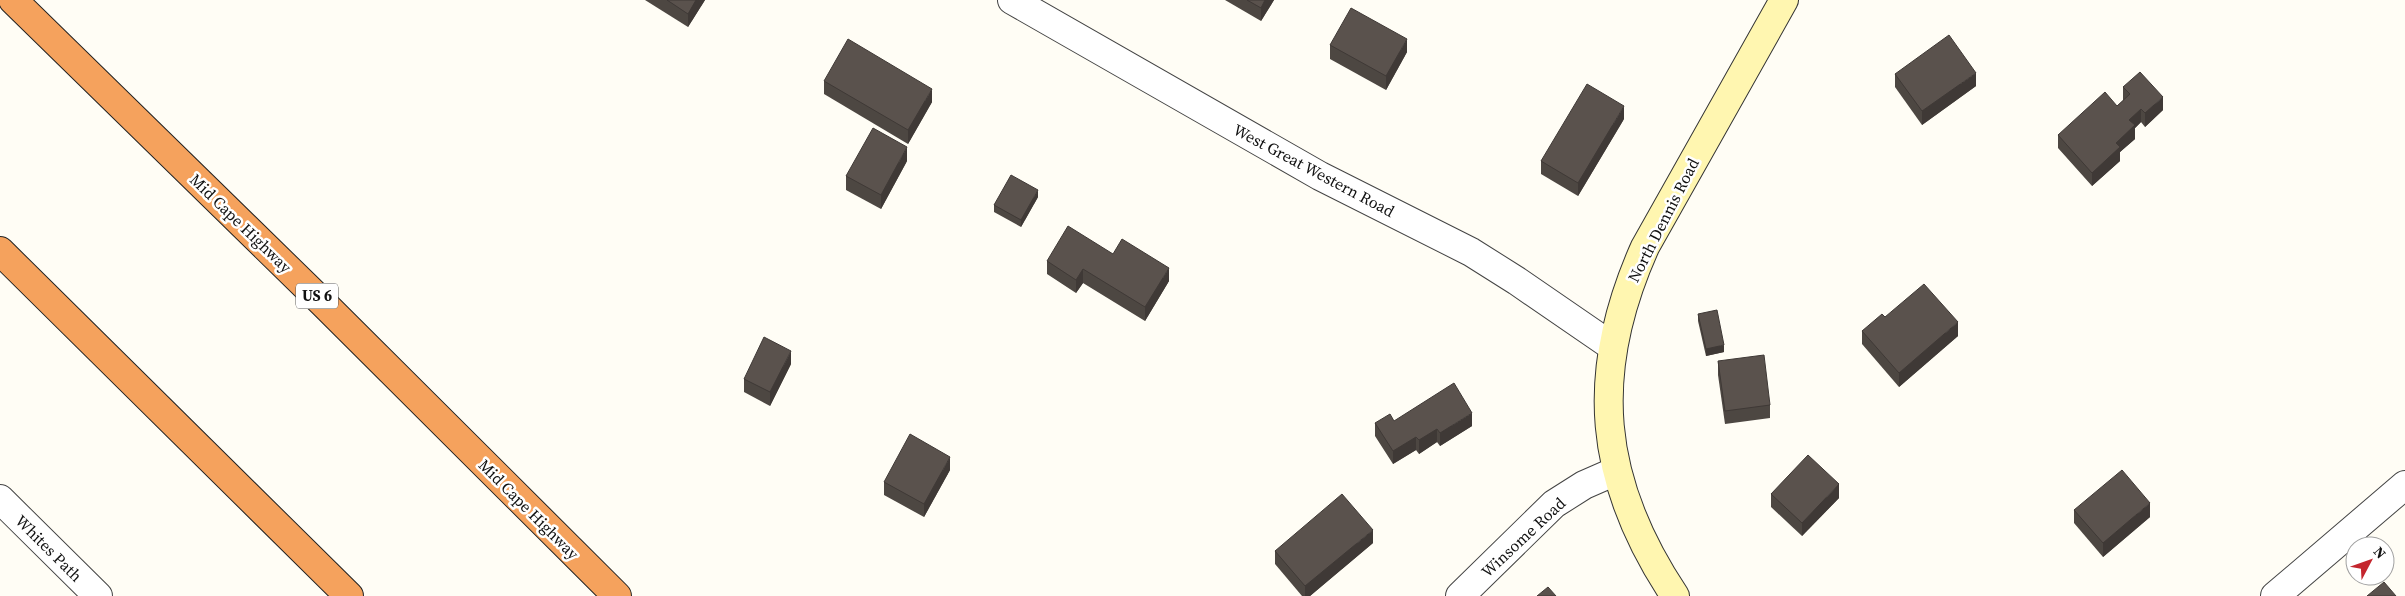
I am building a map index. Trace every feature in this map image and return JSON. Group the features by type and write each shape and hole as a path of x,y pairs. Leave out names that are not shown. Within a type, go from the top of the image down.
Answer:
{"highway":[{"name":"Mid Cape Highway","path":"13,0 323,303 617,596"},
{"path":"0,251 349,596"}],"main road":[{"name":"North Dennis Road","path":"1675,596 1646,550 1633,522 1616,470 1608,406 1608,377 1613,346 1630,280 1646,247 1784,0"}],"street":[{"name":"West Great Western Road","path":"1012,0 1320,176 1471,252 1613,346"},
{"name":"Winsome Road","path":"1460,596 1554,504 1584,485 1616,470"},
{"path":"2275,596 2405,484"},
{"name":"Whites Path","path":"0,500 98,596"}],"building":[{"path":"667,0 696,0 688,14"},
{"path":"1247,0 1265,0 1261,8"},
{"path":"1351,8 1407,39 1386,76 1330,45"},
{"path":"1949,35 1976,73 1922,111 1895,74"},
{"path":"848,39 932,89 908,130 824,81"},
{"path":"2140,72 2163,97 2145,113 2141,109 2129,120 2135,125 2116,143 2120,147 2092,173 2058,135 2105,92 2117,106 2130,94 2123,87"},
{"path":"1587,84 1624,106 1578,183 1541,161"},
{"path":"873,128 907,147 881,195 846,176"},
{"path":"1011,175 1038,190 1021,220 994,205"},
{"path":"1068,226 1113,254 1122,239 1169,268 1145,307 1083,269 1076,280 1047,261"},
{"path":"1924,284 1958,322 1899,373 1862,331 1882,314 1885,317"},
{"path":"1717,310 1724,345 1706,349 1698,314"},
{"path":"764,337 791,351 770,392 744,379"},
{"path":"1764,355 1770,405 1725,411 1718,361"},
{"path":"1454,383 1472,413 1440,433 1437,429 1419,440 1416,437 1393,451 1375,423 1390,414 1394,421"},
{"path":"910,434 950,457 924,504 884,482"},
{"path":"1808,455 1839,484 1802,523 1771,494"},
{"path":"2122,470 2150,503 2103,543 2074,510"},
{"path":"1342,494 1373,530 1305,586 1275,551"},
{"path":"2379,586 2387,586 2396,596 2367,596"},
{"path":"1548,587 1556,596 1537,596"}]}
